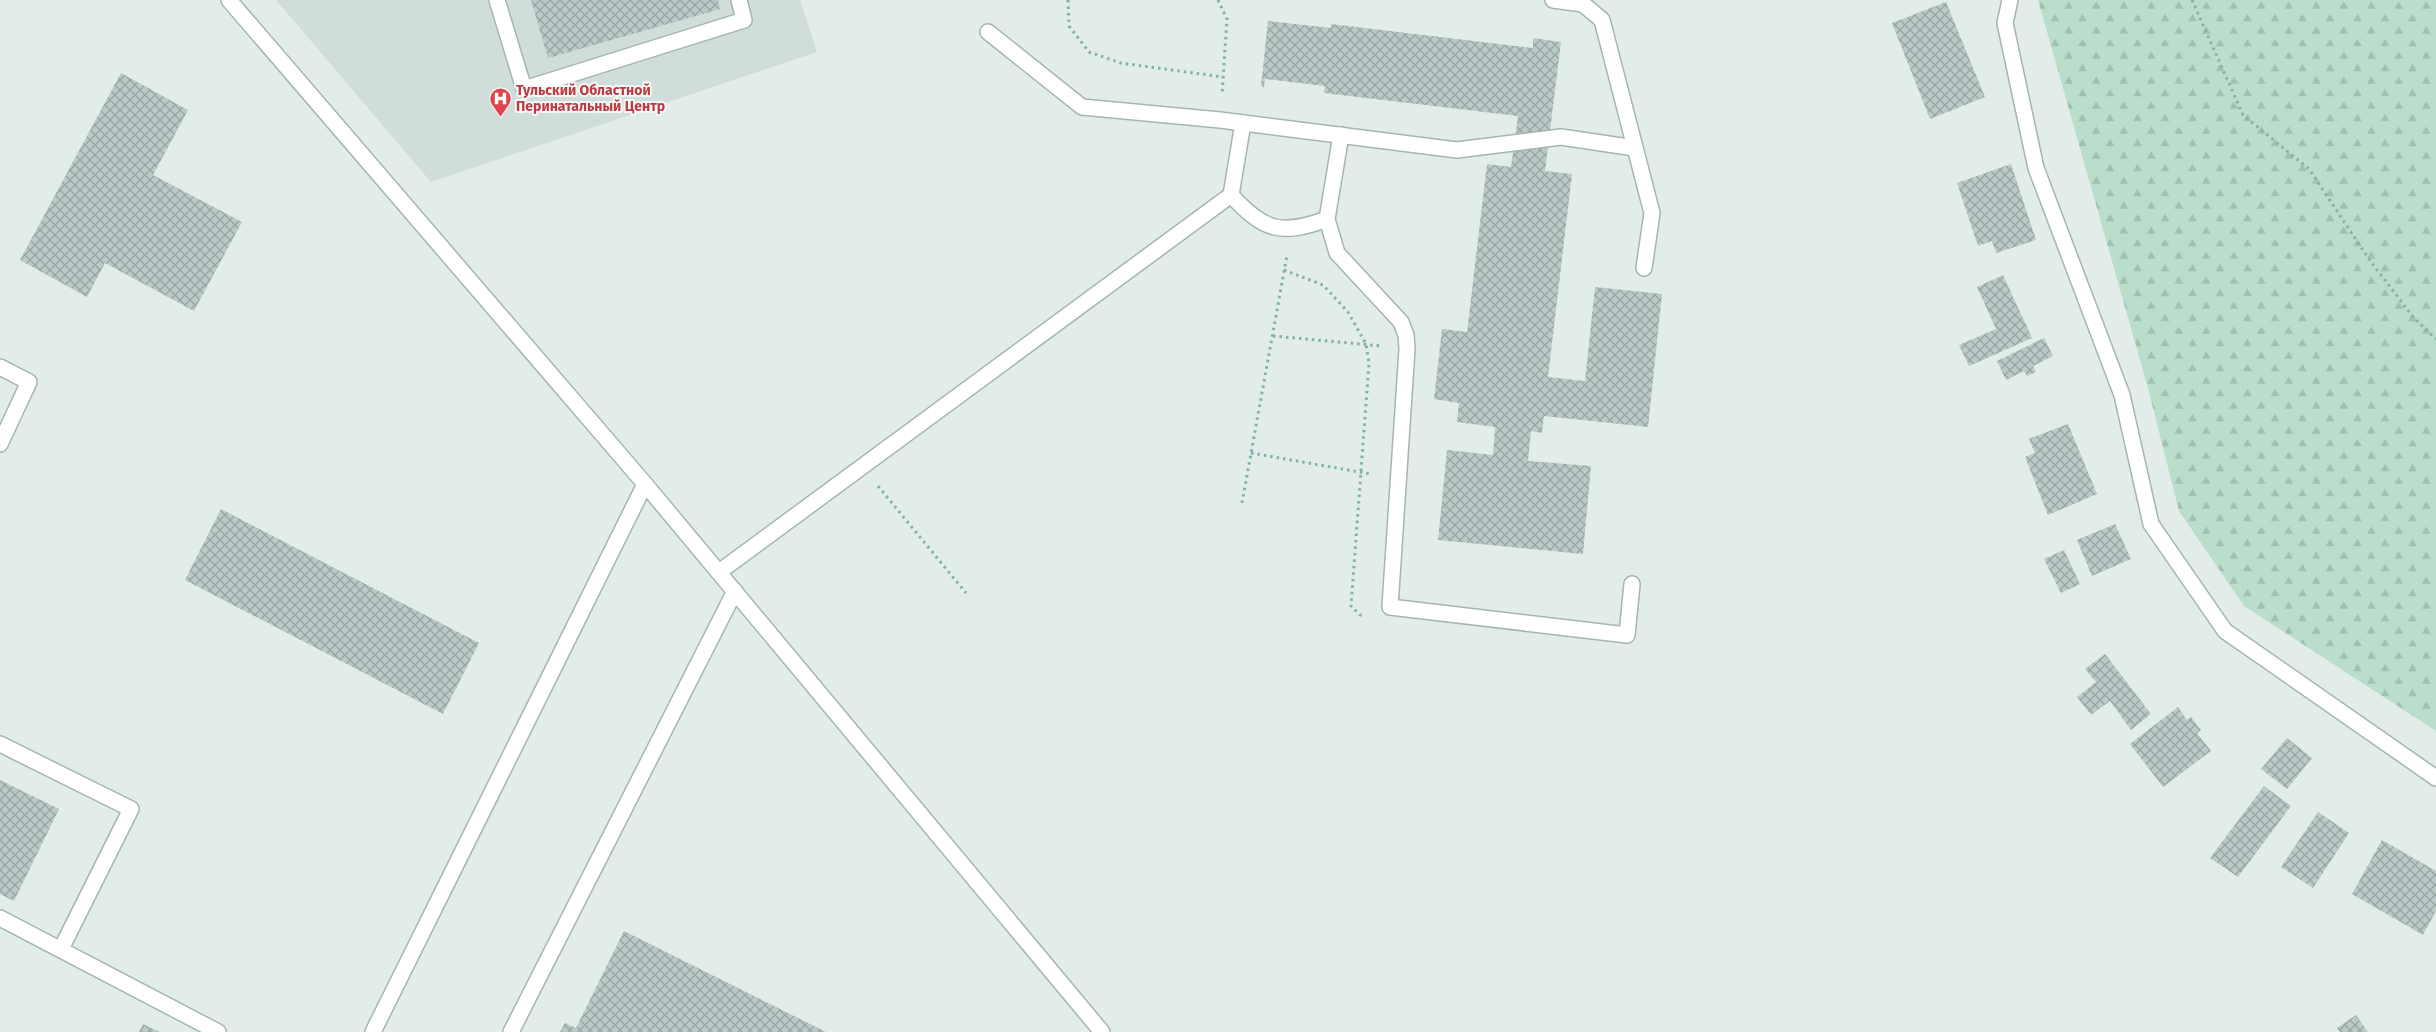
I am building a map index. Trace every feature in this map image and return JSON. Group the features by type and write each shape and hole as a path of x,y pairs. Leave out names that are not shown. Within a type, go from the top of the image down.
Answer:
{"street":[{"path":"229,0 645,484 1102,1032"},
{"path":"497,0 524,89 744,20 739,0"},
{"path":"1553,0 1583,4 1602,20 1652,213 1644,268"},
{"path":"2010,0 2005,22 2036,168 2122,396 2151,524 2225,631 2436,778"},
{"path":"988,32 1082,107 1242,123 1457,150 1561,137 1635,148"},
{"path":"719,572 1231,195 1242,123"},
{"path":"1341,135 1327,219 1337,253 1401,322 1406,335 1408,349 1390,607 1627,635 1632,584"},
{"path":"1231,195 1250,216 1274,227 1300,229 1327,219"},
{"path":"0,367 29,382 0,444"},
{"path":"373,1032 645,484"},
{"path":"511,1032 735,591"},
{"path":"0,744 131,809 61,949"},
{"path":"0,918 218,1032"}],"path":[{"path":"1068,0 1069,26 1089,52 1121,63 1223,77 1227,19 1218,0"},
{"path":"2192,0 2243,115 2309,169 2371,262 2413,317 2436,339"},
{"path":"1242,503 1292,228"},
{"path":"1284,270 1323,285 1348,312 1366,344 1369,363 1351,606 1360,615 1374,617 1390,607"},
{"path":"1273,336 1408,349"},
{"path":"1251,453 1399,478"},
{"path":"862,466 966,593"}],"shaded area":[{"name":"Тульский Областной Перинатальный Центр","path":"276,0 800,0 817,52 431,182"}],"green space":[{"path":"2038,0 2436,0 2436,731 2244,606 2179,511 2149,392"}],"building":[{"path":"531,0 718,0 720,9 548,58"},
{"path":"1946,2 1985,97 1930,119 1892,23"},
{"path":"1268,21 1331,28 1331,24 1533,48 1533,38 1561,42 1545,171 1572,174 1548,377 1585,381 1595,287 1662,294 1648,427 1544,416 1542,433 1531,431 1528,461 1591,466 1583,554 1438,540 1447,450 1493,455 1495,427 1457,422 1459,403 1434,399 1442,329 1467,332 1487,164 1511,167 1518,116 1324,93 1325,86 1265,79 1264,87 1261,86"},
{"path":"121,73 188,110 153,175 242,222 194,311 105,263 87,297 20,260"},
{"path":"2011,164 2036,240 1996,253 1992,241 1978,246 1957,183"},
{"path":"2003,275 2032,338 1969,366 1959,345 1996,329 1977,287"},
{"path":"2044,338 2053,356 2033,366 2036,372 2027,376 2024,371 2006,380 1997,361"},
{"path":"2068,424 2097,494 2048,515 2025,457 2035,453 2029,439"},
{"path":"221,509 479,643 443,714 185,580"},
{"path":"2115,524 2131,559 2092,576 2077,540"},
{"path":"2064,550 2080,584 2061,593 2044,559"},
{"path":"2105,654 2151,714 2131,730 2110,701 2091,715 2077,697 2096,682 2085,669"},
{"path":"2178,707 2187,720 2191,717 2201,730 2197,733 2211,751 2163,787 2130,744"},
{"path":"2287,738 2312,758 2287,789 2261,769"},
{"path":"0,780 59,809 14,901 0,894"},
{"path":"2264,786 2291,806 2238,877 2210,858"},
{"path":"2318,812 2349,833 2313,888 2281,867"},
{"path":"2382,840 2436,871 2436,911 2423,935 2352,894"},
{"path":"624,931 826,1032 560,1032 565,1023 576,1028"},
{"path":"2356,1015 2368,1032 2340,1032 2337,1028"},
{"path":"143,1024 160,1032 139,1032"}],"place":[{"name":"Тульский Областной Перинатальный Центр","path":"500,117"}]}
